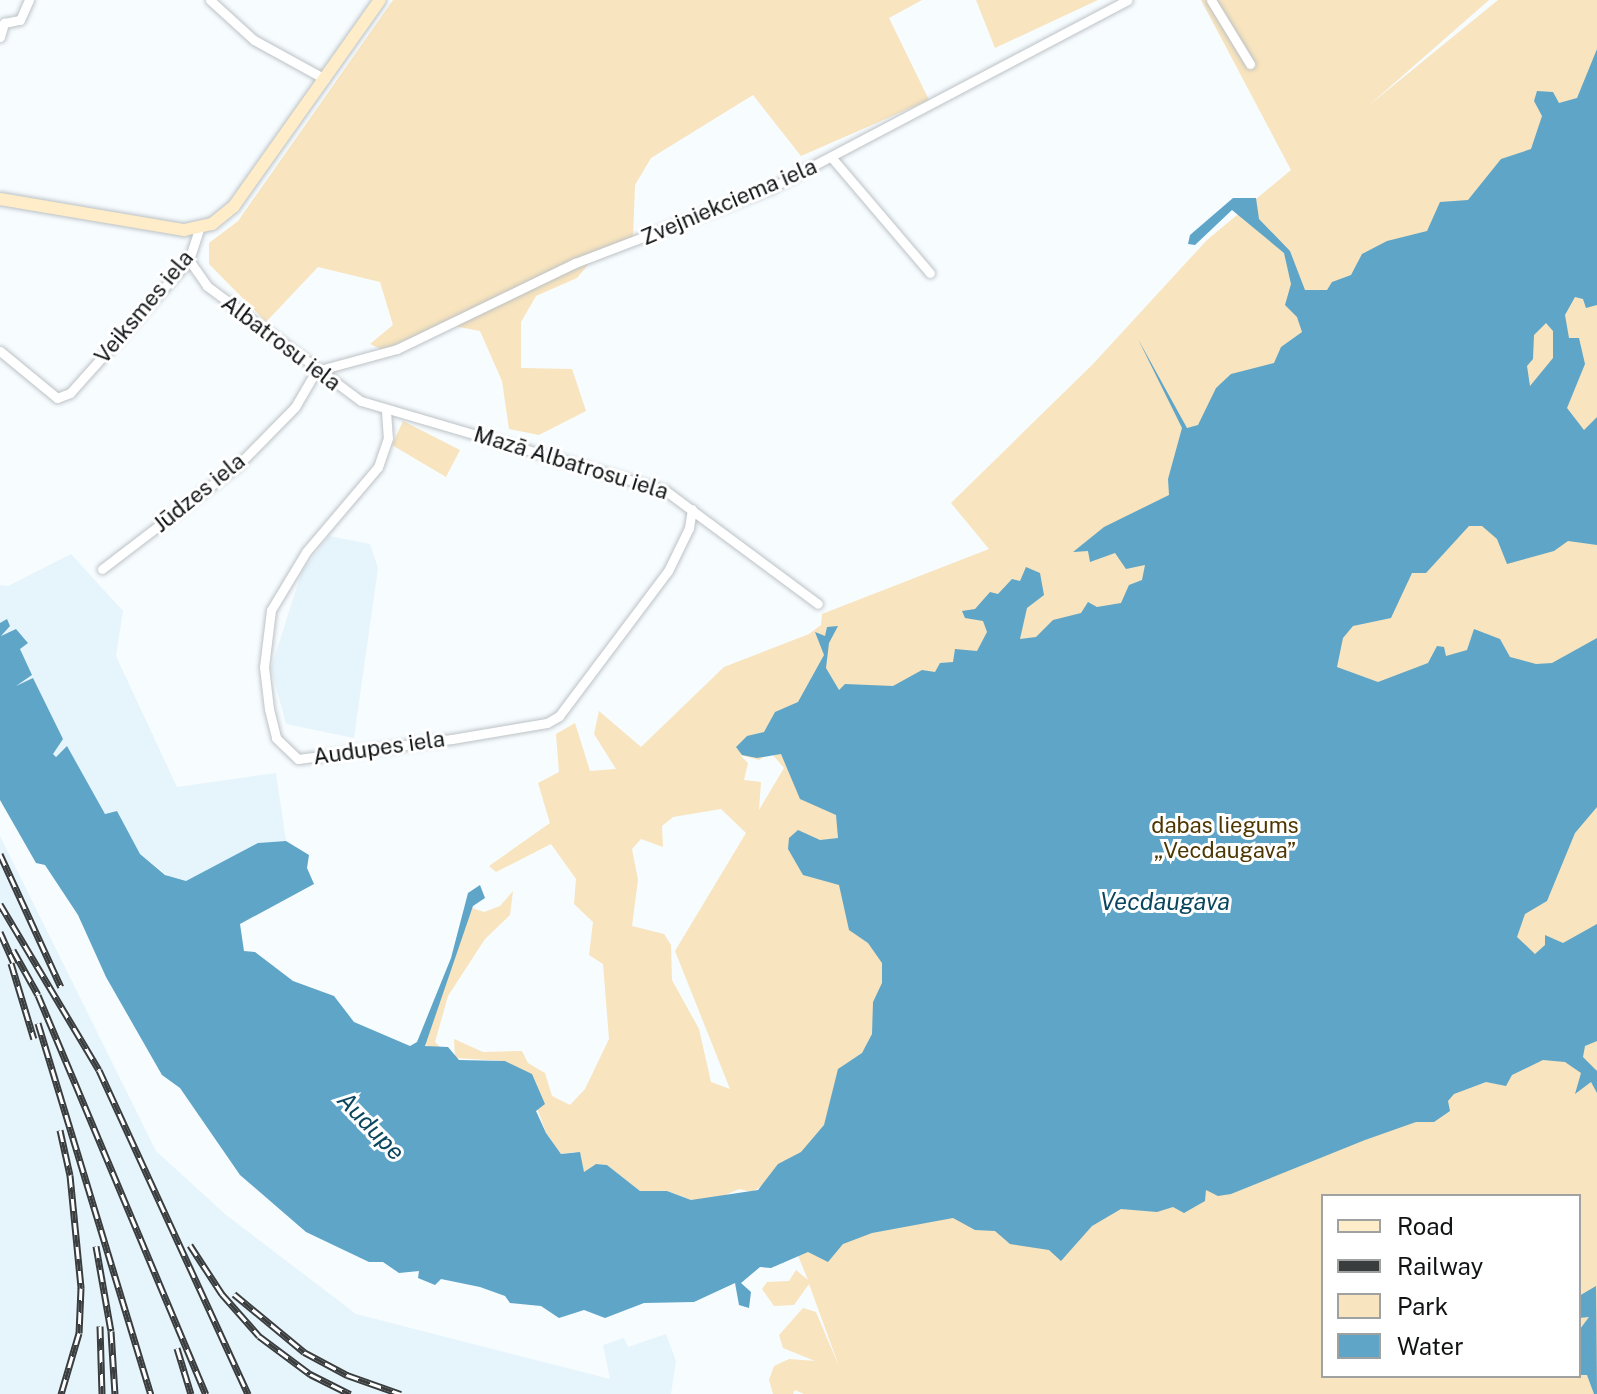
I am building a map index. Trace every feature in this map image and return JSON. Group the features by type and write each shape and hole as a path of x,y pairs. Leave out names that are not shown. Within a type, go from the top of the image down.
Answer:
{"main road":[{"name":"Veiksmes iela","path":"199,229 225,218 380,0"},
{"path":"0,199 199,229"}],"street":[{"path":"0,37 4,23 20,20 29,0"},
{"path":"210,0 254,40 325,79"},
{"name":"Zvejniekciema iela","path":"316,371 397,349 575,263 729,207 832,158 1128,0"},
{"path":"1211,0 1250,64"},
{"path":"832,158 930,273"},
{"name":"Veiksmes iela","path":"0,351 57,398 64,397 189,260 199,229"},
{"name":"Albatrosu iela","path":"189,260 207,286 316,371 386,411"},
{"name":"Jūdzes iela","path":"102,569 238,465 295,407 316,371"},
{"name":"Mazā Albatrosu iela","path":"386,411 598,467 666,491 818,604"},
{"name":"Audupes iela","path":"386,411 388,438 378,467 306,552 271,610 264,667 269,709 276,738 298,759 452,739 547,723 559,716 668,571 692,509"}],"shaded area":[{"path":"329,536 370,544 378,568 354,738 286,724 271,668 302,571"},
{"path":"71,554 123,611 116,656 177,787 276,773 286,841 258,843 186,881 175,881 140,854 117,811 105,814 67,747 55,757 53,753 63,739 33,679 16,686 32,675 20,649 27,641 16,630 0,635 6,620 0,623 0,585 8,586"},
{"path":"0,836 156,1151 225,1214 356,1314 610,1379 603,1345 624,1338 628,1347 666,1334 676,1361 671,1394 0,1394"}],"green space":[{"path":"393,0 922,0 889,18 929,100 801,156 753,95 651,158 635,185 633,237 601,249 577,278 536,296 521,322 521,368 572,369 586,411 539,435 509,429 502,381 480,331 443,324 383,350 370,344 393,325 380,282 318,267 266,322 209,264 209,243 238,221"},
{"path":"976,0 1098,0 995,48"},
{"name":"dabas liegums „Vecdaugava”","path":"1201,0 1489,0 1367,107 1498,0 1597,0 1597,1394 804,1394 795,1390 793,1394 773,1394 769,1380 774,1366 789,1359 815,1361 783,1348 779,1335 803,1308 816,1312 840,1369 809,1284 794,1305 774,1306 762,1289 767,1282 789,1281 796,1270 808,1280 768,1182 752,1192 739,1189 714,1200 691,1200 667,1191 640,1191 607,1165 596,1164 584,1172 575,1152 561,1154 546,1133 524,1072 505,1061 455,1058 454,1039 483,1052 522,1051 528,1063 545,1073 552,1096 570,1105 585,1089 609,1039 603,964 589,955 593,922 574,904 576,879 551,844 496,872 489,866 550,823 538,783 559,772 556,734 575,723 590,771 616,769 594,734 599,711 641,747 724,667 809,634 821,625 822,614 989,549 951,503 1093,364 1207,240 1291,170","holes":["771,753 784,768 759,810 761,782 744,780 748,763 740,755 759,760","721,809 746,833 675,951 730,1089 711,1082 699,1029 672,980 671,945 664,934 632,926 638,880 632,849 641,839 663,847 662,826 673,817"]},
{"path":"403,421 460,450 446,477 392,445"},
{"path":"513,891 510,915 485,939 448,996 435,1042 441,1048 432,1050 424,1043 472,908 484,912 500,906"}],"water":[{"name":"Vecdaugava","path":"1597,49 1597,305 1586,308 1583,299 1575,297 1565,315 1569,338 1579,338 1585,364 1567,408 1584,430 1597,417 1597,545 1568,541 1554,551 1507,564 1497,539 1482,526 1469,526 1426,573 1412,573 1391,618 1353,626 1343,638 1337,667 1378,682 1428,663 1437,646 1444,647 1446,656 1467,650 1474,629 1500,639 1510,657 1536,664 1552,663 1597,638 1597,807 1575,833 1547,901 1525,914 1517,937 1535,954 1545,945 1545,935 1563,943 1597,924 1597,1041 1585,1046 1583,1057 1597,1071 1597,1093 1591,1082 1575,1094 1581,1073 1565,1062 1543,1060 1512,1075 1506,1086 1486,1082 1454,1094 1448,1101 1450,1111 1434,1122 1416,1122 1365,1140 1231,1194 1218,1196 1206,1190 1205,1201 1184,1213 1173,1207 1157,1212 1121,1209 1092,1226 1061,1261 1049,1250 1010,1244 995,1231 975,1230 953,1218 872,1233 843,1244 828,1262 808,1252 771,1268 760,1267 741,1283 751,1292 749,1308 739,1305 735,1283 694,1302 644,1303 605,1318 584,1310 559,1318 541,1306 510,1303 505,1296 480,1287 441,1279 435,1285 418,1278 419,1271 399,1273 383,1262 369,1262 306,1232 240,1175 180,1088 162,1075 106,977 78,915 45,865 36,863 0,800 0,623 7,619 10,626 1,636 16,629 28,643 20,649 32,675 16,686 33,678 63,739 53,754 56,757 67,746 105,814 117,811 140,854 165,875 186,881 258,843 286,841 309,855 307,868 314,884 240,924 244,951 255,952 293,981 334,996 354,1022 410,1046 417,1042 451,958 468,893 480,885 485,898 473,906 425,1046 448,1047 459,1060 505,1061 532,1074 545,1104 536,1111 546,1133 561,1154 580,1152 584,1172 596,1164 607,1165 640,1191 667,1191 691,1200 758,1190 778,1164 801,1152 824,1125 838,1069 862,1053 872,1034 873,1002 882,983 882,963 868,943 849,930 839,885 803,875 788,849 789,838 798,830 820,840 838,838 836,815 800,799 781,754 757,758 742,755 736,747 747,736 764,732 775,712 798,702 824,655 815,632 825,636 827,627 838,626 829,643 826,668 839,690 845,684 893,686 922,670 935,672 940,663 953,662 955,649 977,651 987,632 983,621 965,618 962,611 975,609 990,592 998,594 1012,579 1020,581 1026,567 1040,573 1044,595 1027,608 1020,639 1036,637 1053,620 1081,613 1088,602 1097,607 1121,603 1129,585 1142,580 1145,565 1126,569 1115,553 1090,562 1088,551 1073,552 1104,527 1169,495 1168,479 1182,428 1138,339 1187,428 1198,425 1216,388 1231,374 1274,363 1281,347 1302,332 1297,317 1285,305 1291,284 1284,253 1232,210 1195,245 1188,244 1190,235 1233,198 1256,198 1259,219 1290,251 1305,290 1327,290 1332,282 1351,275 1362,254 1387,241 1427,231 1440,202 1468,200 1501,159 1531,149 1542,116 1534,101 1537,91 1553,92 1559,103 1577,98","holes":["1546,323 1553,331 1553,358 1530,386 1527,366 1533,359 1534,335"]},
{"path":"1596,1286 1597,1394 1594,1394 1587,1375 1581,1375 1581,1328 1589,1317 1581,1318 1581,1295"}],"railway":[{"path":"0,854 61,987"},
{"path":"0,904 99,1070 248,1394"},
{"path":"0,932 14,964"},
{"path":"13,950 38,995 206,1394"},
{"path":"11,963 34,1039"},
{"path":"38,1023 151,1394"},
{"path":"60,1130 70,1175 81,1288 79,1333 61,1394"},
{"path":"190,1245 222,1294 259,1336 310,1374 350,1394"},
{"path":"96,1246 111,1331 115,1394"},
{"path":"234,1294 304,1352 347,1375 401,1394"},
{"path":"100,1326 102,1394"},
{"path":"177,1348 191,1394"}],"water label":[{"name":"Audupe","path":"371,1126"}]}
